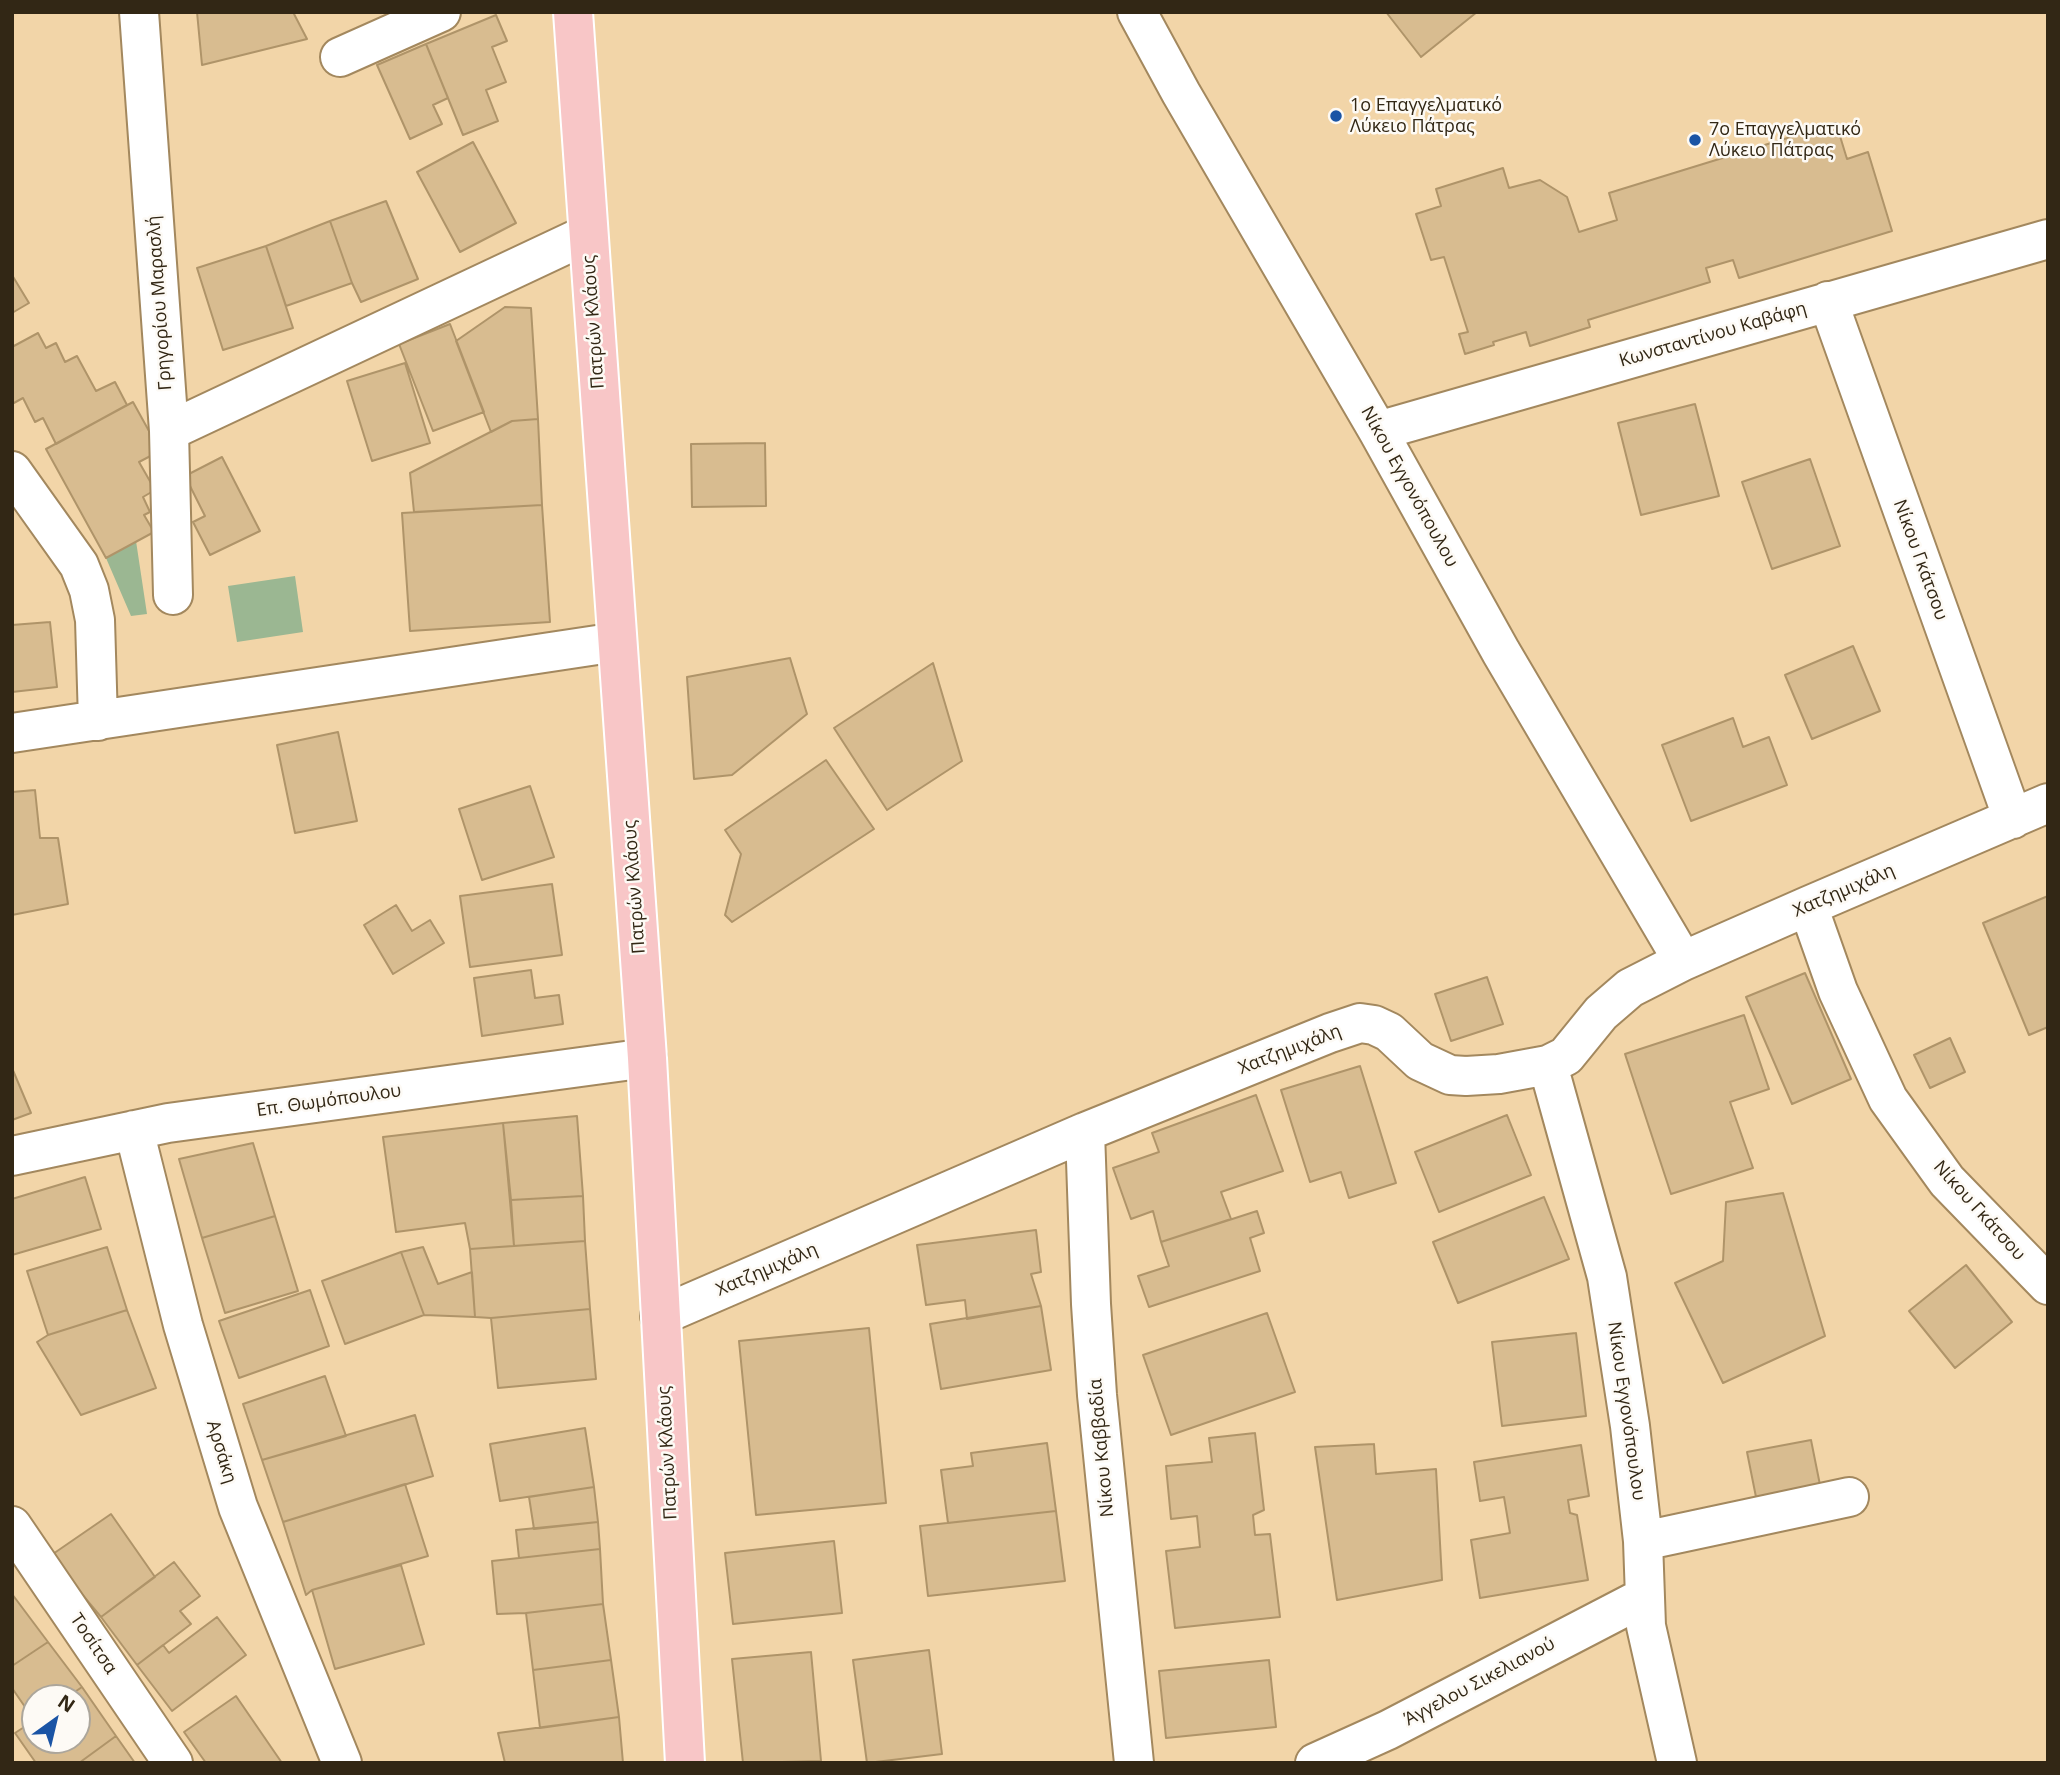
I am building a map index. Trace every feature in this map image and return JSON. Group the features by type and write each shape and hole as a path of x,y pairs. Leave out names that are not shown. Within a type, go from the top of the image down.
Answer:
{"main road":[{"name":"Πατρών Κλάους","path":"573,12 647,1058 685,1763"}],"street":[{"name":"Γρηγορίου Μαρασλή","path":"139,12 169,430 173,595"},
{"path":"340,57 441,12"},
{"name":"Νίκου Εγγονόπουλου","path":"1137,12 1181,93 1378,431 1501,652 1683,961"},
{"path":"169,430 588,234"},
{"name":"Κωνσταντίνου Καβάφη","path":"1378,431 2048,239"},
{"name":"Νίκου Γκάτσου","path":"1828,302 2013,819"},
{"path":"12,471 79,565 89,590 95,620 97,720"},
{"path":"12,733 617,642"},
{"name":"Χατζημιχάλη","path":"660,1316 1085,1132 1360,1023 1374,1025 1389,1032 1420,1061 1450,1074 1499,1074 1548,1065 1566,1056 1601,1013 1621,994 1683,961 2048,803"},
{"name":"Νίκου Γκάτσου","path":"1808,906 1838,991 1888,1099 1947,1181 2048,1285"},
{"name":"Επ. Θωμόπουλου","path":"12,1156 182,1121 647,1058"},
{"name":"Νίκου Εγγονόπουλου","path":"1548,1065 1607,1278 1630,1426 1643,1541 1646,1626 1677,1763"},
{"name":"Αρσάκη","path":"134,1130 183,1325 238,1507 342,1763"},
{"name":"Νίκου Καββαδία","path":"1085,1132 1096,1382 1134,1763"},
{"path":"1643,1541 1849,1497"},
{"name":"Τοσίτσα","path":"12,1526 173,1763"},
{"name":"Άγγελου Σικελιανού","path":"1315,1763 1388,1730 1644,1597"}],"green space":[{"path":"136,541 147,614 131,616 106,558"},
{"path":"295,576 303,632 237,642 228,586"}],"building":[{"path":"197,12 293,12 307,39 202,65"},
{"path":"1386,12 1477,12 1421,57"},
{"path":"496,15 507,41 492,47 506,82 486,90 498,121 463,135 426,44"},
{"path":"426,44 448,98 433,105 442,124 410,139 377,65"},
{"path":"1836,123 1847,159 1868,152 1892,231 1739,278 1733,260 1706,268 1710,282 1588,320 1590,327 1530,346 1526,332 1465,354 1459,334 1468,332 1444,257 1431,260 1416,214 1441,206 1436,189 1503,168 1509,188 1540,180 1567,197 1579,232 1617,220 1609,193"},
{"path":"473,142 516,223 460,252 417,172"},
{"path":"386,201 418,279 361,302 330,221"},
{"path":"330,221 352,283 286,306 266,246"},
{"path":"266,246 293,328 223,350 197,268"},
{"path":"12,275 29,303 12,313"},
{"path":"505,307 531,308 538,419 512,421 491,432 456,341"},
{"path":"450,324 484,412 433,431 399,344"},
{"path":"38,333 46,348 56,343 65,362 77,356 96,391 115,382 127,405 56,444 43,418 35,422 23,398 12,404 12,347"},
{"path":"405,363 430,443 372,461 347,381"},
{"path":"133,402 160,451 139,462 155,490 143,497 150,512 144,515 154,532 106,558 46,449"},
{"path":"1695,404 1719,496 1641,515 1618,423"},
{"path":"538,419 542,505 414,512 410,473 512,421"},
{"path":"765,443 766,506 692,507 691,444"},
{"path":"222,457 260,531 210,555 193,522 205,516 185,476"},
{"path":"1810,459 1840,546 1772,569 1742,482"},
{"path":"542,505 550,622 410,631 402,513"},
{"path":"50,622 57,687 12,692 12,625"},
{"path":"1853,646 1880,711 1812,739 1785,675"},
{"path":"790,658 807,714 732,775 694,779 687,677"},
{"path":"933,663 962,761 887,810 834,728"},
{"path":"1733,718 1743,747 1769,737 1787,785 1691,821 1662,745"},
{"path":"338,732 357,821 295,833 277,745"},
{"path":"826,760 874,829 732,922 725,915 741,854 725,830"},
{"path":"530,786 554,857 482,880 459,809"},
{"path":"35,790 40,838 58,838 68,904 12,915 12,792"},
{"path":"552,884 562,955 470,967 460,896"},
{"path":"2048,896 2048,1027 2029,1035 1983,923"},
{"path":"396,905 412,931 430,920 444,943 393,974 364,925"},
{"path":"531,970 535,998 559,995 563,1024 482,1036 474,978"},
{"path":"1805,973 1851,1079 1792,1104 1746,997"},
{"path":"1487,977 1503,1024 1451,1041 1435,994"},
{"path":"1744,1015 1769,1089 1730,1102 1753,1168 1671,1194 1625,1054"},
{"path":"1950,1038 1965,1072 1930,1088 1914,1055"},
{"path":"1360,1066 1396,1183 1349,1198 1341,1172 1310,1182 1281,1090"},
{"path":"12,1068 31,1113 12,1120"},
{"path":"1256,1095 1283,1171 1221,1192 1231,1219 1161,1242 1153,1211 1131,1219 1113,1168 1159,1152 1152,1133"},
{"path":"1507,1115 1531,1175 1439,1212 1415,1152"},
{"path":"577,1116 583,1196 511,1200 503,1123"},
{"path":"503,1123 514,1246 470,1249 465,1223 396,1232 383,1137"},
{"path":"253,1143 275,1216 202,1238 179,1159"},
{"path":"85,1177 101,1229 12,1255 12,1199"},
{"path":"1783,1193 1825,1336 1723,1383 1675,1283 1723,1261 1726,1202"},
{"path":"583,1196 585,1241 514,1246 511,1200"},
{"path":"1544,1197 1569,1259 1458,1303 1433,1242"},
{"path":"1257,1211 1264,1233 1250,1238 1260,1271 1149,1307 1138,1276 1169,1266 1161,1242"},
{"path":"275,1216 298,1291 225,1313 202,1238"},
{"path":"1036,1230 1041,1272 1031,1274 1041,1306 967,1319 965,1300 926,1305 917,1245"},
{"path":"585,1241 590,1309 491,1318 475,1317 470,1249"},
{"path":"107,1247 127,1310 48,1335 27,1271"},
{"path":"423,1247 438,1284 472,1272 475,1317 424,1315 401,1252"},
{"path":"401,1252 424,1315 345,1344 322,1281"},
{"path":"1966,1265 2012,1322 1955,1368 1909,1311"},
{"path":"310,1290 329,1346 239,1378 219,1321"},
{"path":"1041,1306 1051,1370 941,1389 930,1324"},
{"path":"590,1309 596,1379 498,1388 491,1318"},
{"path":"127,1310 156,1388 81,1415 37,1342 48,1335"},
{"path":"1267,1313 1295,1392 1171,1435 1143,1355"},
{"path":"869,1328 886,1503 756,1515 739,1341"},
{"path":"1576,1333 1586,1416 1502,1426 1492,1342"},
{"path":"325,1376 346,1436 262,1460 243,1404"},
{"path":"415,1415 433,1476 283,1522 262,1460"},
{"path":"585,1428 594,1487 500,1501 490,1444"},
{"path":"1255,1433 1264,1510 1253,1515 1255,1535 1270,1534 1280,1617 1175,1628 1166,1551 1200,1547 1197,1516 1171,1519 1166,1466 1212,1462 1209,1438"},
{"path":"1811,1440 1821,1490 1757,1502 1747,1452"},
{"path":"1047,1443 1056,1511 948,1523 941,1470 973,1466 971,1453"},
{"path":"1374,1444 1376,1474 1436,1469 1442,1580 1337,1600 1315,1447"},
{"path":"1581,1445 1589,1496 1568,1500 1570,1513 1577,1515 1588,1580 1480,1598 1471,1540 1510,1533 1504,1497 1480,1501 1474,1462"},
{"path":"405,1484 428,1556 312,1590 306,1595 283,1522"},
{"path":"594,1487 598,1522 534,1529 529,1497"},
{"path":"1056,1511 1065,1581 928,1596 920,1526"},
{"path":"111,1514 155,1577 101,1617 50,1556"},
{"path":"598,1522 600,1549 519,1558 516,1530"},
{"path":"834,1541 842,1613 733,1624 725,1553"},
{"path":"600,1549 603,1604 497,1614 492,1561"},
{"path":"174,1562 200,1596 180,1611 191,1624 137,1665 101,1617"},
{"path":"401,1565 424,1644 335,1669 312,1590"},
{"path":"12,1594 48,1642 12,1666"},
{"path":"603,1604 611,1660 533,1670 526,1613"},
{"path":"217,1617 246,1655 172,1711 137,1665 163,1645 169,1653"},
{"path":"48,1642 80,1684 21,1684 21,1701 12,1688 12,1666"},
{"path":"929,1650 942,1754 867,1763 853,1660"},
{"path":"811,1652 821,1761 743,1763 732,1659"},
{"path":"611,1660 619,1717 540,1728 533,1670"},
{"path":"1269,1660 1276,1727 1166,1738 1159,1671"},
{"path":"236,1696 282,1763 206,1763 184,1732"},
{"path":"91,1700 116,1736 79,1763 36,1763 30,1754 91,1754"},
{"path":"619,1717 623,1763 505,1763 498,1733"},
{"path":"21,1729 21,1742 15,1733"},
{"path":"116,1736 135,1763 79,1763"}],"place":[{"name":"1o Επαγγελματικό Λύκειο Πάτρας","path":"1336,116"},
{"name":"7ο Επαγγελματικό Λύκειο Πάτρας","path":"1695,140"}]}
